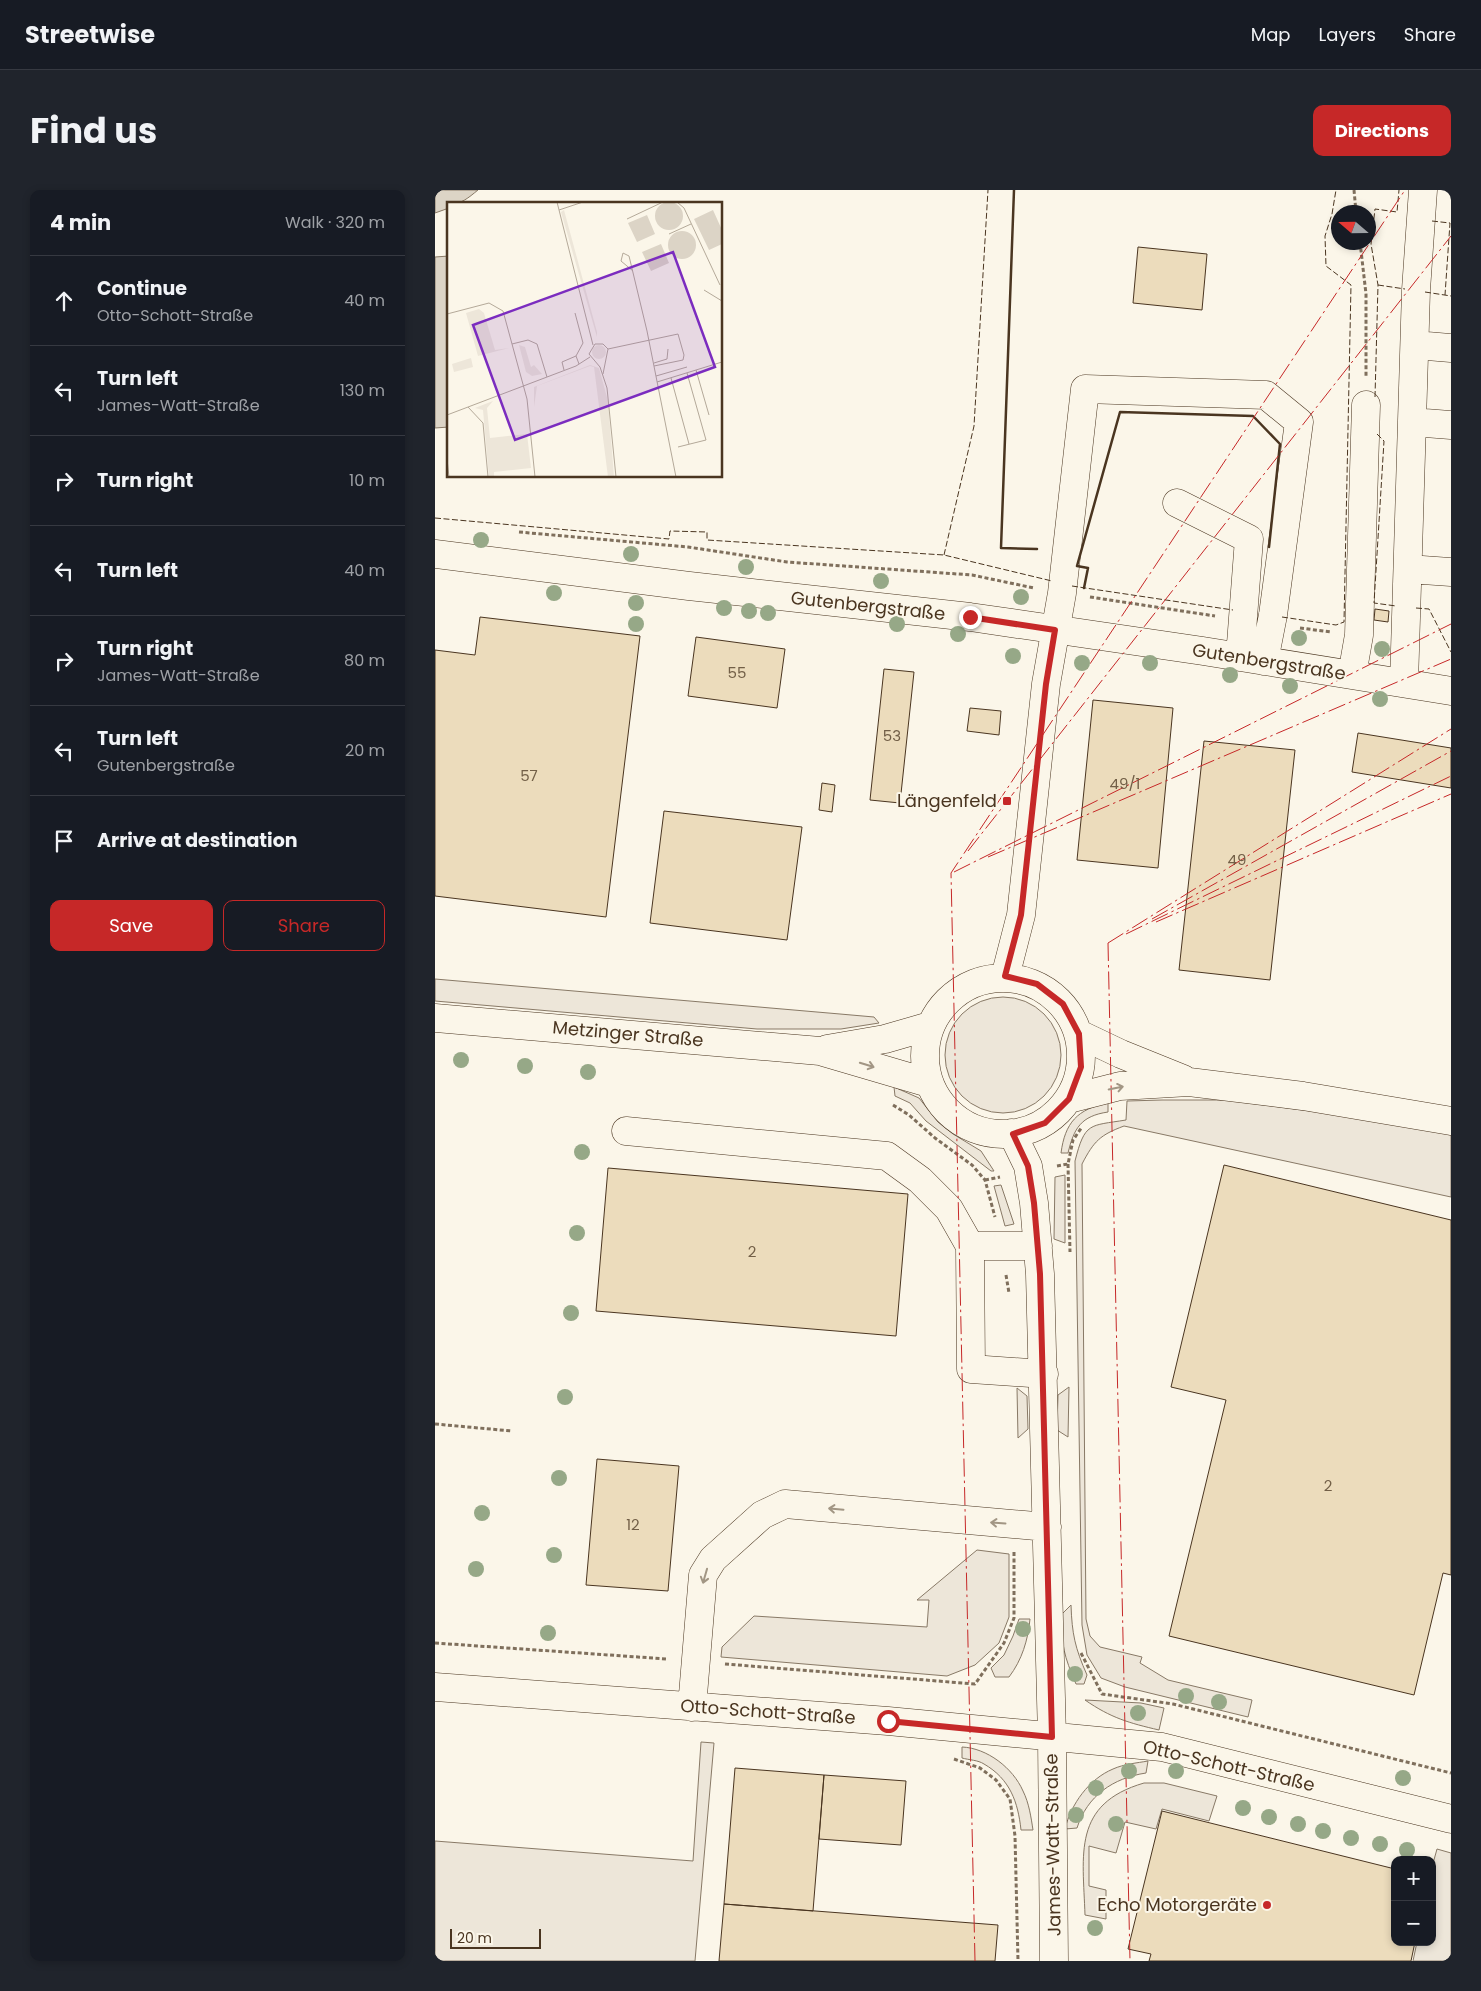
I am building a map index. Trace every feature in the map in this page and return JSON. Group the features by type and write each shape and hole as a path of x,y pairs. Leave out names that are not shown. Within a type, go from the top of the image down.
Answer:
{"street":[{"path":"1404,683 1416,290 1423,190"},
{"path":"1415,345 1451,348"},
{"path":"1005,976 1021,915 1045,694 1062,593 1085,389 1266,394 1299,422 1271,625 1252,659"},
{"path":"1352,675 1359,636 1366,405"},
{"path":"1412,422 1451,425"},
{"path":"1177,503 1249,539 1243,620 1252,659"},
{"name":"Gutenbergstraße","path":"435,554 689,586 970,617 1451,690"},
{"path":"435,573 462,557"},
{"path":"1408,569 1451,572"},
{"path":"1005,976 1037,984 1063,1004 1079,1034 1081,1067 1069,1099 1045,1123 1013,1134 986,1132 962,1123 942,1105 929,1083 925,1057 930,1026 948,1000 974,982 1005,976"},
{"name":"Metzinger Straße","path":"435,1018 820,1051 929,1083"},
{"name":"Metzinger Straße","path":"820,1051 885,1039 930,1026"},
{"path":"1079,1034 1121,1054 1189,1082"},
{"path":"1069,1099 1120,1086 1189,1082 1303,1096 1451,1121"},
{"path":"626,1131 887,1156 919,1180 949,1209 970,1246 971,1368 1044,1374"},
{"name":"James-Watt-Straße","path":"1013,1134 1028,1166 1038,1246 1044,1374 1052,1737 1054,1961"},
{"path":"970,1246 1038,1246"},
{"path":"692,1707 703,1574 713,1559 763,1515 785,1504 1047,1527"},
{"name":"Otto-Schott-Straße","path":"435,1687 888,1721 1162,1747 1451,1819"}],"path":[{"path":"1354,190 1355,205"},
{"path":"1361,250 1366,294 1366,405"},
{"path":"513,532 689,547 787,562 972,575 1062,593 1243,620"},
{"path":"1271,625 1359,636"},
{"path":"985,1180 1003,1246 1010,1301"},
{"path":"435,1424 512,1431"},
{"path":"947,1682 975,1684 1004,1643 1014,1618 1014,1525"},
{"path":"1102,1694 1173,1704 1451,1773"},
{"path":"947,1758 980,1768 996,1780 1010,1799 1015,1836 1018,1961"}],"shaded area":[{"path":"435,190 478,190 460,202 447,202 447,209 435,213"},
{"path":"447,256 447,427 435,428 435,257"},
{"path":"435,979 874,1017 879,1023 841,1029 757,1029 435,1001"},
{"path":"1003,997 1025,1001 1044,1014 1057,1033 1061,1055 1057,1077 1044,1096 1025,1109 1003,1113 981,1109 962,1096 949,1077 945,1055 949,1033 962,1014 981,1001"},
{"path":"894,1087 919,1098 938,1122 953,1134 981,1151 994,1171 991,1171 926,1121 910,1103 895,1096"},
{"path":"1226,1100 1412,1124 1451,1134 1451,1197 1124,1126 1109,1132 1094,1144 1082,1164 1086,1619 1090,1636 1100,1647 1142,1657 1140,1663 1168,1680 1252,1700 1248,1717 1125,1687 1101,1678 1087,1655 1082,1625 1075,1161 1082,1139 1090,1128 1104,1123 1126,1120 1127,1101"},
{"path":"1108,1103 1108,1112 1085,1120 1076,1130 1068,1153 1061,1153 1066,1133 1074,1119 1088,1109"},
{"path":"1065,1175 1065,1243 1054,1239 1055,1177"},
{"path":"1001,1185 1014,1224 1005,1226 994,1186"},
{"path":"1069,1387 1068,1437 1057,1430 1058,1395"},
{"path":"1017,1388 1027,1396 1028,1429 1018,1438"},
{"path":"977,1550 1009,1554 1009,1617 999,1643 975,1665 947,1676 721,1657 722,1647 754,1616 927,1627 929,1600 917,1600"},
{"path":"1071,1605 1075,1641 1087,1675 1084,1684 1076,1684 1066,1658 1063,1642 1062,1614"},
{"path":"1019,1619 1030,1619 1028,1635 1021,1657 1009,1677 995,1677 991,1668 1004,1655"},
{"path":"1085,1700 1141,1703 1164,1708 1159,1730 1121,1719"},
{"path":"701,1742 714,1743 695,1961 435,1961 435,1841 693,1861"},
{"path":"962,1747 971,1748 990,1755 1013,1775 1027,1800 1033,1830 1021,1830 1018,1810 1006,1784 993,1770 982,1763 962,1758"},
{"path":"1148,1761 1146,1773 1123,1779 1103,1790 1087,1807 1077,1828 1065,1829 1076,1802 1096,1779 1117,1767"},
{"path":"1144,1783 1164,1783 1217,1796 1209,1821 1162,1809 1156,1829 1125,1822 1116,1853 1089,1846 1089,1886 1106,1890 1106,1919 1085,1915 1084,1852 1087,1834 1093,1818 1104,1804 1121,1792"},
{"path":"1437,1849 1451,1853 1451,1961 1413,1961 1416,1946 1436,1946 1435,1856"}],"building":[{"path":"1138,247 1207,254 1202,310 1133,303"},
{"path":"1375,609 1389,611 1388,622 1374,620"},
{"path":"480,617 640,636 606,917 435,896 435,650 475,655"},
{"path":"696,637 785,649 777,708 688,696"},
{"path":"884,669 914,672 900,803 870,800"},
{"path":"1093,700 1173,708 1158,868 1077,860"},
{"path":"970,708 1001,711 999,735 967,731"},
{"path":"1358,733 1451,748 1451,788 1352,772"},
{"path":"1204,741 1295,750 1270,980 1179,970"},
{"path":"822,783 835,785 832,812 819,810"},
{"path":"664,811 802,827 787,940 650,923"},
{"path":"1224,1165 1451,1220 1451,1575 1443,1573 1414,1695 1169,1636 1226,1400 1171,1387"},
{"path":"608,1168 908,1194 896,1336 596,1311"},
{"path":"597,1459 679,1466 668,1591 586,1585"},
{"path":"735,1768 824,1775 813,1911 724,1904"},
{"path":"824,1775 906,1781 901,1845 819,1839"},
{"name":"Echo Motorgeräte","path":"1162,1811 1391,1868 1391,1946 1414,1946 1411,1961 1149,1961 1151,1954 1128,1949"},
{"path":"724,1904 998,1925 995,1961 719,1961"}],"fence":[{"path":"944,555 974,426 988,190"},
{"path":"1282,617 1336,625 1344,622 1351,285 1326,266 1325,236 1332,214 1336,190"},
{"path":"1375,397 1378,285 1371,244 1375,209 1397,212 1399,190"},
{"path":"1432,221 1450,223 1445,295"},
{"path":"1378,285 1405,289"},
{"path":"1425,292 1451,296"},
{"path":"1377,434 1384,441 1374,603 1396,606"},
{"path":"435,518 669,539 670,531 707,532 707,540 944,555 1052,581"},
{"path":"1072,586 1233,610"},
{"path":"1416,608 1429,609 1451,652"}],"wall":[{"path":"1014,190 1001,548 1037,549"},
{"path":"1084,588 1088,568 1077,566 1120,412 1253,416 1280,444 1269,547"}],"power":[{"path":"975,1961 951,873 1405,190"},
{"path":"968,851 1451,236"},
{"path":"954,872 1451,624"},
{"path":"988,857 1451,659"},
{"path":"1108,943 1451,729"},
{"path":"1152,919 1451,751"},
{"path":"1126,934 1451,776"},
{"path":"1156,922 1451,794"},
{"path":"1108,943 1130,1961"}],"place":[{"name":"Längenfeld","path":"1007,801"},
{"name":"Echo Motorgeräte","path":"1267,1905"}],"route":[{"path":"888,1721 1052,1737 1040,1274 1034,1203 1028,1166 1013,1134 1045,1123 1069,1099 1081,1067 1079,1034 1063,1004 1037,984 1005,976 1021,915 1046,684 1055,630 970,617"}]}
